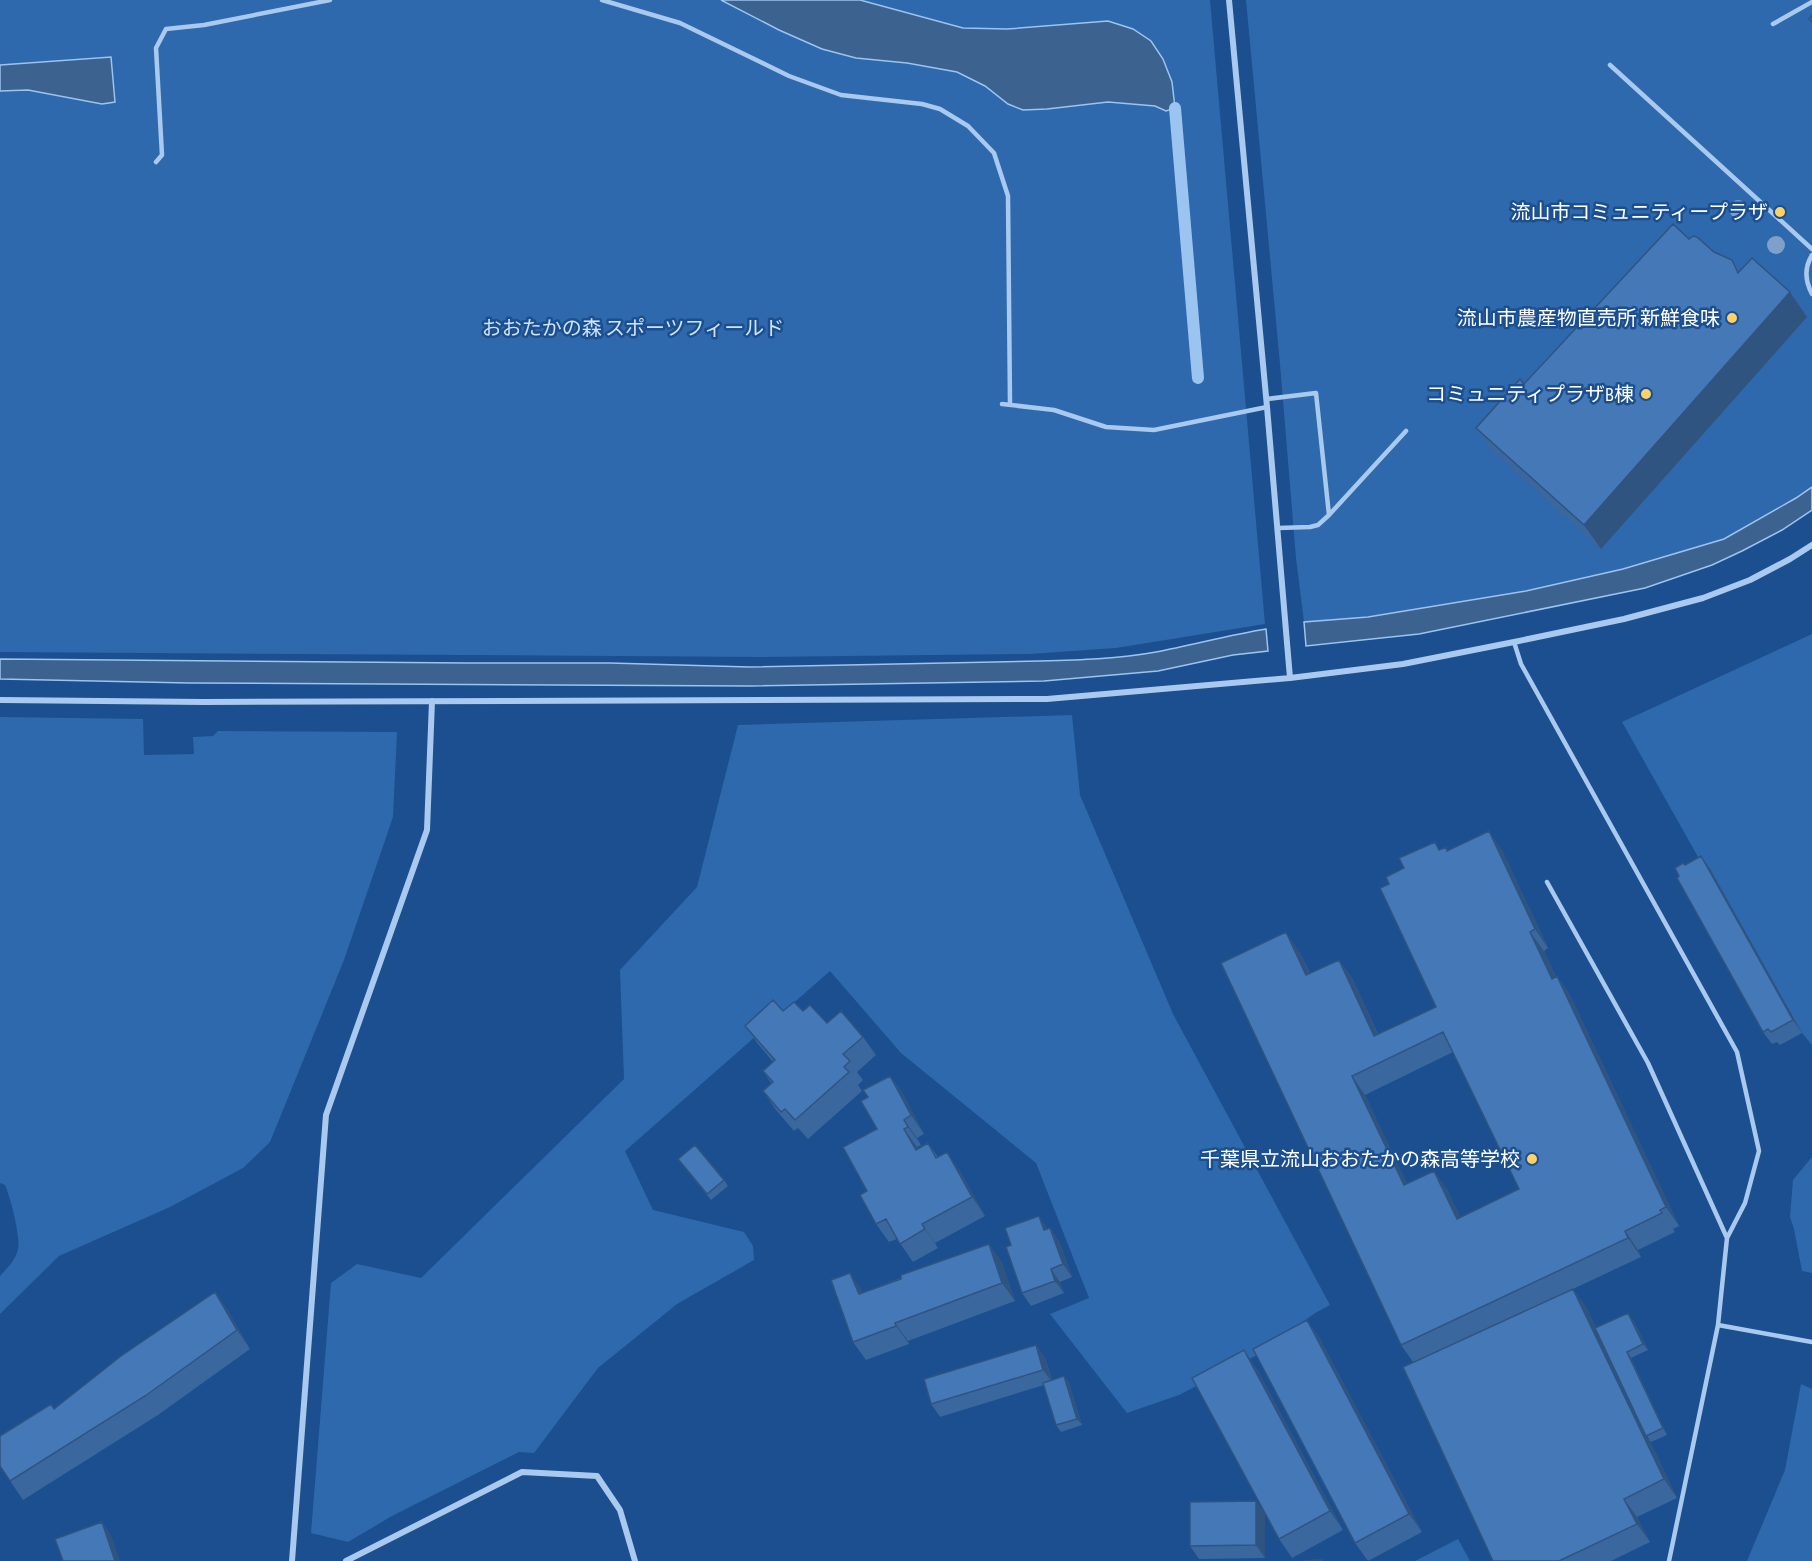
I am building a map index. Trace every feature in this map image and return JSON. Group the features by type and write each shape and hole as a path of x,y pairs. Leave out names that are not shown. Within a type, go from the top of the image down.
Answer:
{"street":[{"path":"1229,0 1268,407 1290,678"},
{"path":"0,700 204,702 1047,699 1290,678 1403,664 1514,642 1624,619 1703,598 1750,580 1812,545"},
{"path":"292,1561 326,1114 427,830 432,701"},
{"path":"346,1561 522,1472 597,1476 620,1510 635,1561"}],"lane":[{"path":"156,162 162,155 156,48 166,29 204,25 330,0"},
{"path":"602,0 680,23 789,76 841,94 922,104 940,109 968,126 994,153 1008,196 1010,404"},
{"path":"1773,24 1812,2"},
{"path":"1610,65 1812,249"},
{"path":"1812,255 1806,272 1807,283 1812,294"},
{"path":"1267,399 1316,393 1329,515"},
{"path":"1002,404 1054,410 1106,427 1154,430 1268,407"},
{"path":"1278,528 1318,525 1406,431"},
{"path":"1514,642 1521,664 1737,1052 1760,1151 1745,1203 1727,1238 1718,1325 1669,1561"},
{"path":"1547,882 1648,1063 1727,1238"},
{"path":"1718,1325 1812,1342"}],"green space":[{"name":"おおたかの森 スポーツフィールド","path":"0,0 1210,0 1265,624 1116,648 1029,654 762,657 0,652"},
{"path":"1246,0 1812,0 1812,487 1724,539 1623,569 1526,591 1368,617 1304,622 1296,558"},
{"path":"1812,634 1812,1045 1802,1033 1710,869 1706,871 1622,722"},
{"path":"1072,715 1080,795 1173,1014 1330,1305 1315,1313 1261,1353 1179,1395 1127,1413 1050,1314 1089,1298 1036,1163 901,1053 830,971 625,1151 653,1210 744,1232 753,1246 754,1260 677,1304 598,1368 534,1453 519,1452 392,1516 348,1542 311,1533 331,1283 357,1264 421,1278 624,1079 620,970 697,887 738,725"},
{"path":"0,717 143,719 144,755 194,754 193,737 213,736 218,731 397,732 393,817 344,960 270,1142 243,1168 170,1207 59,1256 0,1314 0,1276 11,1264 19,1244 10,1198 5,1185 0,1183"},
{"path":"1812,1157 1812,1273 1802,1271 1790,1217 1793,1180"},
{"path":"1801,1384 1812,1389 1812,1561 1747,1561 1785,1470"},
{"path":"1458,1539 1470,1561 1415,1561"}],"shaded area":[{"path":"721,0 860,0 963,28 1007,29 1108,21 1133,29 1151,41 1163,59 1172,82 1175,108 1166,111 1155,106 1108,102 1023,110 1008,104 985,86 957,72 907,63 856,58 822,49"},
{"path":"111,57 115,102 102,104 28,90 0,91 0,65"},
{"path":"1812,487 1812,510 1782,530 1712,565 1645,588 1419,634 1306,646 1304,622 1368,617 1526,591 1623,569 1724,539"},
{"path":"1266,629 1268,651 1233,655 1158,671 1044,681 750,686 189,683 0,679 0,659 610,663 749,667 1068,660 1142,654"}],"building":[{"name":"コミュニティプラザB棟","path":"1673,224 1689,239 1693,236 1697,237 1714,252 1732,260 1738,273 1752,258 1790,292 1584,525 1476,428 1520,379 1524,384"},
{"path":"1489,831 1535,929 1530,932 1552,979 1557,976 1666,1207 1660,1210 1662,1213 1625,1231 1628,1238 1401,1345 1221,963 1286,932 1306,975 1339,960 1374,1036 1436,1007 1380,888 1389,884 1386,877 1404,868 1399,858 1435,842 1439,850 1446,847 1447,851","holes":["1443,1032 1519,1189 1457,1219 1434,1171 1404,1185 1352,1076"]},
{"path":"1701,856 1793,1020 1771,1032 1768,1029 1763,1032 1677,878 1679,876 1675,868"},
{"path":"773,1000 783,1011 794,1002 803,1011 810,1005 827,1023 841,1011 863,1037 843,1054 850,1061 844,1067 849,1072 795,1120 785,1109 781,1112 763,1091 773,1082 763,1071 775,1060 745,1026"},
{"path":"890,1076 911,1115 904,1120 908,1127 904,1129 916,1150 928,1143 936,1158 947,1152 972,1197 922,1224 925,1229 900,1244 886,1219 876,1224 860,1195 867,1191 843,1147 877,1129 861,1101 868,1097 863,1090"},
{"path":"695,1145 724,1180 707,1194 678,1159"},
{"path":"1039,1216 1044,1230 1050,1228 1063,1264 1051,1269 1055,1281 1022,1293 1006,1247 1011,1245 1005,1228"},
{"path":"989,1244 1002,1283 895,1323 896,1326 853,1342 831,1280 850,1273 859,1294 901,1279 901,1275"},
{"path":"1573,1289 1664,1479 1624,1499 1637,1524 1559,1561 1493,1561 1403,1367"},
{"path":"215,1292 237,1330 145,1396 10,1481 0,1466 0,1436 51,1404 54,1409 121,1356"},
{"path":"1628,1313 1643,1344 1627,1352 1663,1428 1646,1436 1595,1328"},
{"path":"1307,1320 1409,1514 1355,1543 1253,1349"},
{"path":"1036,1345 1043,1370 931,1404 924,1379"},
{"path":"1244,1350 1330,1511 1279,1539 1192,1378"},
{"path":"1064,1376 1077,1419 1056,1425 1043,1383"},
{"path":"1256,1501 1256,1545 1190,1546 1190,1502"},
{"path":"102,1522 115,1561 63,1561 55,1539"}],"waterway":[{"path":"1175,108 1198,378"}],"place":[{"name":"流山市コミュニティープラザ","path":"1780,212"},
{"name":"流山市農産物直売所 新鮮食味","path":"1732,318"},
{"name":"コミュニティプラザB棟","path":"1646,394"},
{"name":"千葉県立流山おおたかの森高等学校","path":"1532,1159"}]}
